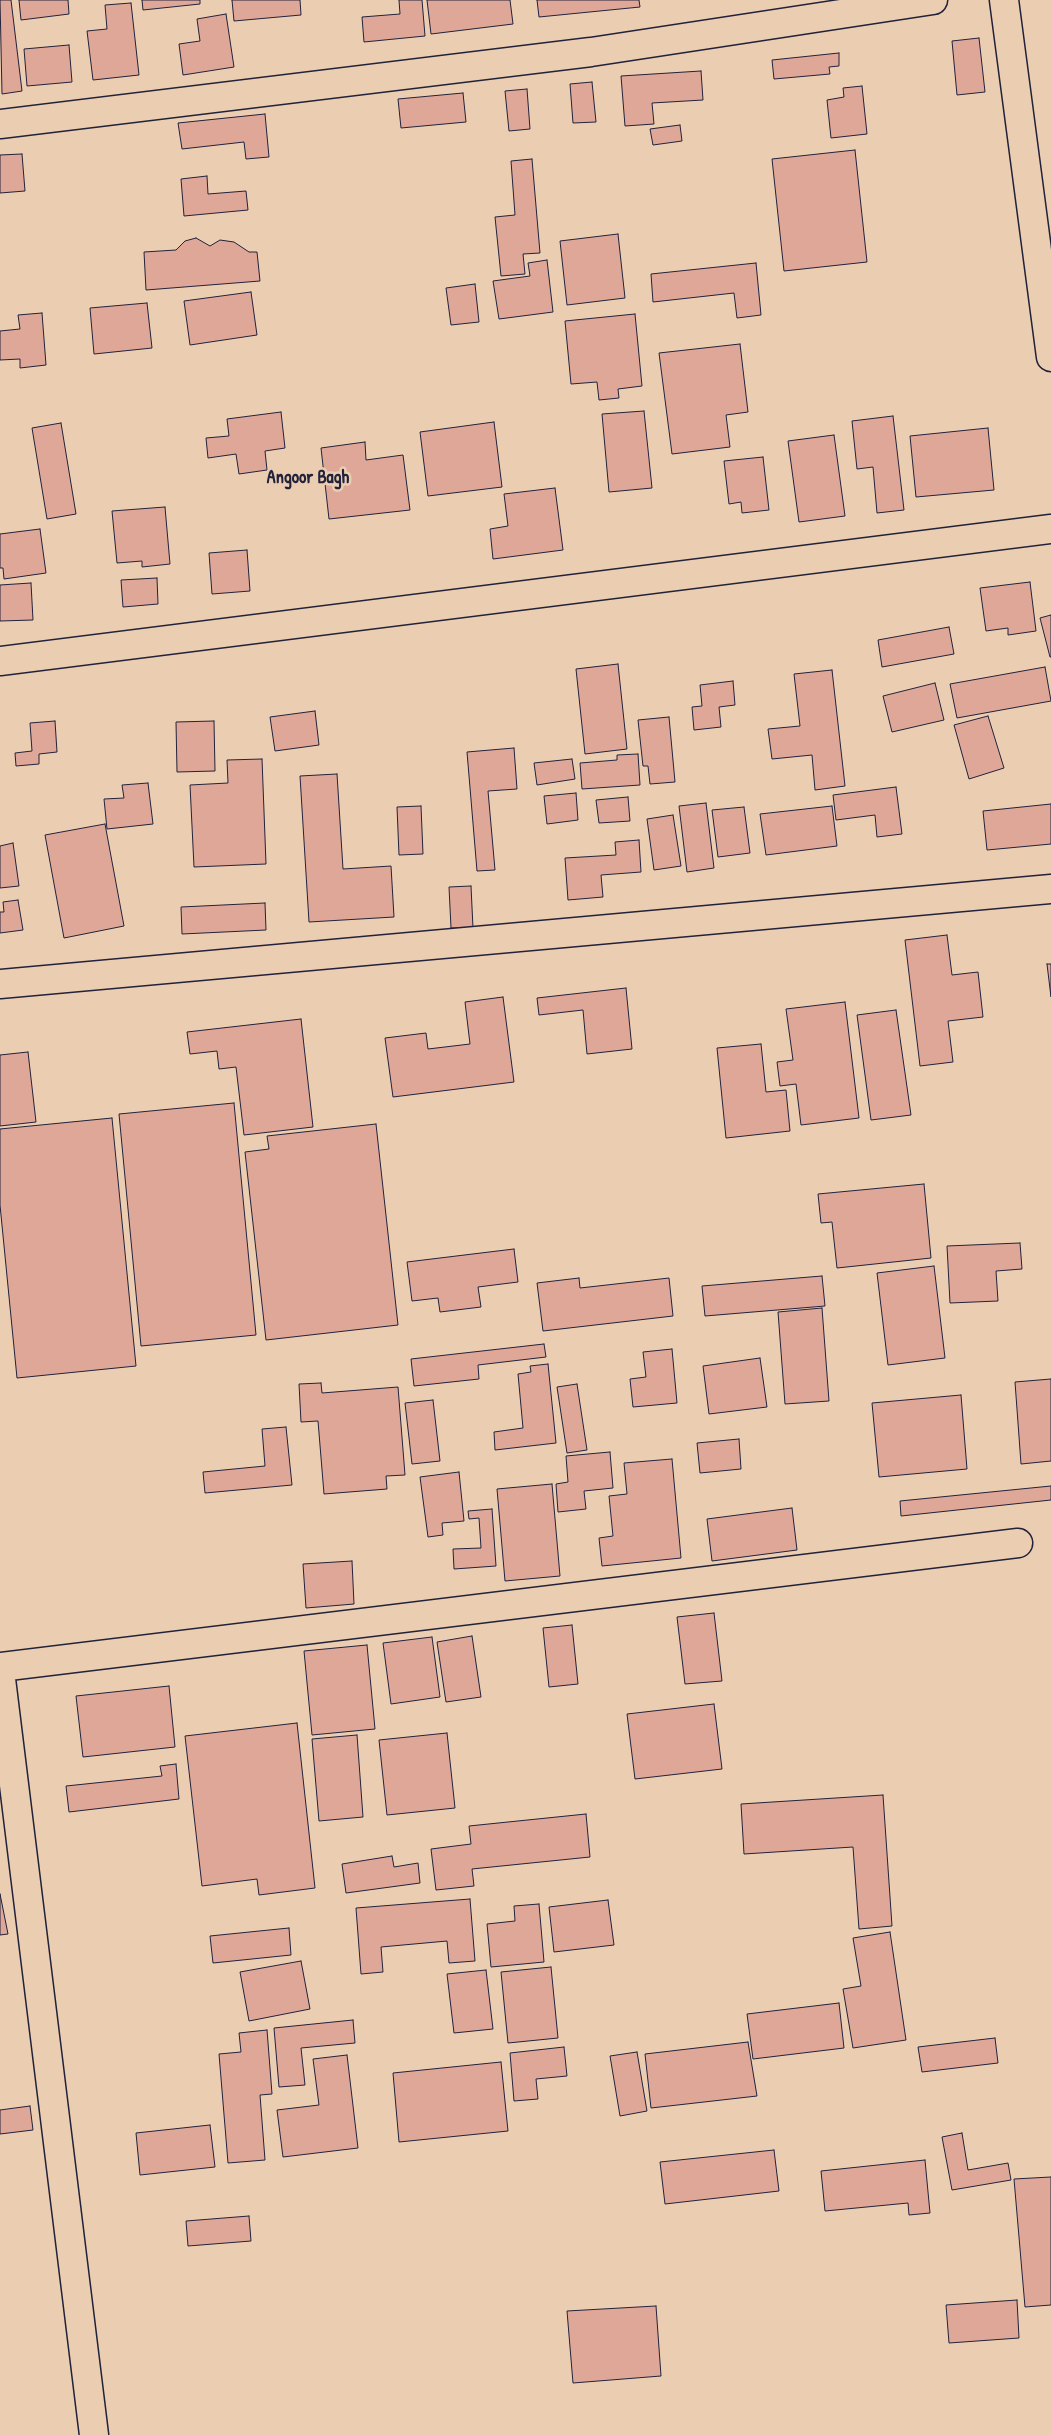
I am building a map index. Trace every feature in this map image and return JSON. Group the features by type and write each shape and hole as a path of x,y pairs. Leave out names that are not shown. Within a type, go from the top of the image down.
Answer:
{"street":[{"path":"0,124 591,52 933,0"},
{"path":"1004,0 1051,357"},
{"path":"0,661 1051,529"},
{"path":"0,984 1051,889"},
{"path":"0,1667 1018,1543"},
{"path":"0,1671 94,2435"}],"building":[{"path":"0,0 11,0 22,91 2,94"},
{"path":"19,0 68,0 69,14 21,20"},
{"path":"142,0 200,0 200,4 143,10"},
{"path":"232,0 300,0 301,15 234,21"},
{"path":"399,0 422,0 425,36 364,42 362,17 400,14"},
{"path":"427,0 510,0 513,24 431,34"},
{"path":"537,0 639,0 640,7 539,17"},
{"path":"131,3 139,75 93,80 87,31 107,29 105,5"},
{"path":"226,14 234,67 183,75 179,44 200,41 197,19"},
{"path":"979,38 985,92 957,95 952,41"},
{"path":"69,45 72,82 27,86 24,49"},
{"path":"839,53 839,66 829,67 830,74 774,79 772,60"},
{"path":"701,71 703,100 652,103 654,124 625,126 621,76"},
{"path":"592,82 596,122 573,123 570,84"},
{"path":"862,86 867,134 831,138 827,100 844,97 843,88"},
{"path":"527,89 530,129 509,131 505,91"},
{"path":"463,93 466,122 401,128 398,99"},
{"path":"265,114 269,157 246,159 244,142 182,149 178,123"},
{"path":"680,125 682,141 653,145 650,129"},
{"path":"855,150 867,262 784,271 772,159"},
{"path":"22,154 25,191 0,193 0,155"},
{"path":"532,159 540,253 523,254 525,274 501,276 495,217 515,215 511,161"},
{"path":"207,176 208,194 246,191 248,210 184,216 181,179"},
{"path":"618,234 625,298 567,305 560,241"},
{"path":"196,238 210,246 220,240 234,242 249,252 257,252 260,281 146,290 144,252 176,250 185,241"},
{"path":"547,260 553,312 499,319 493,281 530,276 528,263"},
{"path":"756,263 761,315 737,318 734,293 653,302 651,274"},
{"path":"475,284 479,322 451,325 446,288"},
{"path":"251,292 257,335 190,345 184,301"},
{"path":"147,303 152,348 94,354 90,308"},
{"path":"42,313 46,365 20,368 20,359 0,360 0,331 20,329 18,315"},
{"path":"635,314 642,386 618,389 619,398 599,400 597,382 571,384 565,321"},
{"path":"740,344 748,412 726,415 730,447 672,454 659,353"},
{"path":"644,411 652,488 609,492 602,414"},
{"path":"281,412 285,448 265,451 267,470 239,474 236,454 208,458 206,438 229,436 227,419"},
{"path":"893,416 904,510 877,513 873,467 857,469 852,421"},
{"path":"494,422 502,487 428,496 420,432"},
{"path":"61,423 76,514 47,519 32,428"},
{"path":"988,428 994,490 916,497 910,436"},
{"path":"834,435 845,516 799,522 788,441"},
{"path":"365,442 366,460 403,455 410,510 329,519 321,448"},
{"path":"763,457 769,510 742,513 741,502 729,504 724,461"},
{"path":"555,488 563,550 493,559 490,529 508,526 504,494"},
{"path":"165,507 170,564 142,567 142,561 117,563 112,511"},
{"path":"40,529 46,573 4,579 3,568 0,568 0,534"},
{"path":"247,550 250,591 212,594 209,553"},
{"path":"157,578 158,604 123,607 121,580"},
{"path":"1030,582 1036,631 1008,635 1008,628 986,631 980,588"},
{"path":"31,583 33,620 0,621 0,585"},
{"path":"1051,615 1051,657 1050,657 1040,618"},
{"path":"949,627 954,654 882,667 878,640"},
{"path":"618,664 627,749 585,754 576,669"},
{"path":"1045,667 1051,701 957,718 950,684"},
{"path":"832,670 845,786 815,790 812,755 772,759 768,729 800,726 794,674"},
{"path":"733,681 735,705 719,707 721,727 694,730 692,707 702,706 700,685"},
{"path":"935,683 944,720 892,732 883,696"},
{"path":"315,711 319,745 275,751 270,717"},
{"path":"988,716 1004,768 969,779 954,725"},
{"path":"669,717 675,782 650,784 648,766 643,766 638,720"},
{"path":"55,721 57,752 39,754 39,764 16,766 15,753 32,751 30,723"},
{"path":"214,721 215,771 177,772 176,722"},
{"path":"514,748 517,789 488,791 495,870 477,871 467,752"},
{"path":"638,754 640,785 582,789 580,763 617,760 617,755"},
{"path":"262,759 266,864 194,867 190,785 228,783 227,760"},
{"path":"572,759 575,779 537,785 534,763"},
{"path":"337,774 343,869 391,866 394,917 309,922 300,776"},
{"path":"148,783 153,824 107,829 104,799 124,798 122,785"},
{"path":"896,787 902,834 877,837 875,815 836,820 833,795"},
{"path":"576,793 578,820 547,824 544,796"},
{"path":"628,797 630,821 599,823 596,800"},
{"path":"706,803 714,868 687,872 679,806"},
{"path":"1051,804 1051,844 987,850 983,811"},
{"path":"421,806 423,854 399,855 397,807"},
{"path":"832,806 837,846 766,855 760,814"},
{"path":"744,807 750,853 718,857 712,810"},
{"path":"673,815 681,866 654,870 647,819"},
{"path":"105,824 124,926 64,938 45,835"},
{"path":"639,840 641,872 601,875 603,897 568,900 565,858 616,855 615,842"},
{"path":"13,843 19,886 0,888 0,846"},
{"path":"471,886 473,928 451,928 449,887"},
{"path":"18,900 23,930 0,933 0,912 4,912 3,902"},
{"path":"265,903 266,930 182,934 181,907"},
{"path":"947,935 952,975 978,972 983,1017 948,1021 953,1062 920,1066 905,940"},
{"path":"1047,964 1051,964 1051,997"},
{"path":"626,988 632,1049 587,1054 583,1010 539,1015 537,998"},
{"path":"503,997 514,1082 393,1097 385,1038 426,1033 428,1049 470,1044 465,1002"},
{"path":"845,1002 859,1118 801,1125 796,1084 780,1086 777,1062 793,1060 786,1009"},
{"path":"896,1010 911,1115 871,1120 857,1015"},
{"path":"301,1019 313,1127 244,1135 236,1067 219,1069 217,1051 190,1054 187,1032"},
{"path":"761,1044 766,1092 786,1090 790,1131 726,1138 717,1048"},
{"path":"28,1052 36,1122 0,1126 0,1055"},
{"path":"234,1103 256,1335 141,1346 119,1114"},
{"path":"112,1118 136,1366 17,1378 0,1205 0,1129"},
{"path":"376,1124 398,1325 266,1340 245,1152 269,1149 267,1136"},
{"path":"924,1184 931,1258 837,1268 832,1222 821,1223 818,1194"},
{"path":"1020,1243 1022,1269 996,1271 998,1301 950,1303 947,1246"},
{"path":"514,1249 518,1282 478,1287 481,1307 440,1312 438,1298 412,1301 407,1262"},
{"path":"934,1266 945,1358 888,1365 877,1273"},
{"path":"822,1276 825,1306 705,1316 702,1286"},
{"path":"579,1278 580,1288 669,1278 673,1316 543,1331 537,1283"},
{"path":"822,1308 829,1401 785,1404 778,1312"},
{"path":"544,1344 546,1357 478,1365 479,1379 414,1386 411,1359"},
{"path":"672,1349 677,1403 633,1407 630,1379 646,1377 643,1352"},
{"path":"760,1358 767,1407 709,1414 703,1366"},
{"path":"548,1364 556,1443 495,1450 494,1432 523,1428 518,1374 531,1372 530,1366"},
{"path":"1051,1379 1051,1461 1021,1464 1015,1382"},
{"path":"321,1383 322,1393 398,1387 405,1475 386,1476 387,1489 324,1494 318,1421 301,1422 299,1384"},
{"path":"577,1384 587,1450 567,1453 557,1387"},
{"path":"961,1395 967,1469 879,1477 872,1403"},
{"path":"433,1400 440,1461 412,1464 405,1403"},
{"path":"286,1427 292,1485 205,1493 203,1472 265,1466 262,1429"},
{"path":"739,1439 741,1469 700,1473 697,1443"},
{"path":"610,1452 613,1488 584,1491 586,1509 558,1512 556,1484 568,1482 566,1456"},
{"path":"672,1459 681,1558 602,1566 599,1538 613,1536 609,1496 627,1494 624,1463"},
{"path":"459,1472 464,1521 442,1523 443,1535 428,1537 420,1477"},
{"path":"552,1484 560,1576 505,1581 497,1489"},
{"path":"1051,1486 1051,1500 901,1516 900,1501"},
{"path":"792,1508 797,1550 712,1561 707,1519"},
{"path":"492,1509 496,1566 454,1569 453,1549 481,1548 479,1518 469,1519 468,1511"},
{"path":"352,1561 354,1604 306,1608 303,1564"},
{"path":"714,1613 722,1681 685,1684 677,1617"},
{"path":"572,1625 578,1684 549,1687 543,1628"},
{"path":"472,1636 481,1697 446,1702 437,1642"},
{"path":"432,1637 440,1697 391,1704 383,1643"},
{"path":"367,1645 375,1729 312,1735 304,1651"},
{"path":"169,1686 175,1747 83,1757 76,1696"},
{"path":"714,1704 722,1769 635,1779 627,1714"},
{"path":"297,1723 315,1888 259,1895 257,1879 202,1886 185,1736"},
{"path":"447,1733 455,1808 387,1815 379,1740"},
{"path":"357,1735 363,1817 319,1821 312,1739"},
{"path":"176,1764 179,1799 69,1812 66,1786 162,1776 160,1766"},
{"path":"883,1795 892,1926 859,1929 853,1847 744,1854 741,1804"},
{"path":"586,1814 590,1857 472,1869 474,1886 436,1890 431,1849 471,1844 469,1826"},
{"path":"392,1856 394,1867 418,1863 420,1883 346,1893 342,1864"},
{"path":"0,1894 8,1934 0,1935"},
{"path":"470,1899 475,1961 449,1963 447,1941 381,1947 383,1972 361,1974 356,1908"},
{"path":"608,1900 614,1945 554,1952 549,1907"},
{"path":"539,1904 544,1962 491,1967 487,1924 515,1921 514,1906"},
{"path":"289,1928 291,1955 213,1963 210,1936"},
{"path":"890,1932 906,2040 853,2048 843,1989 861,1986 853,1938"},
{"path":"301,1961 310,2009 249,2021 240,1972"},
{"path":"551,1967 558,2038 508,2043 501,1972"},
{"path":"486,1970 493,2029 454,2033 447,1974"},
{"path":"839,2003 844,2048 753,2059 747,2014"},
{"path":"353,2020 355,2043 301,2048 305,2085 279,2087 274,2028"},
{"path":"267,2030 272,2094 260,2095 265,2160 228,2163 219,2054 241,2052 239,2033"},
{"path":"995,2038 998,2063 922,2072 918,2047"},
{"path":"748,2042 757,2096 651,2108 645,2054"},
{"path":"564,2047 567,2076 536,2079 538,2099 514,2101 510,2053"},
{"path":"637,2052 647,2111 620,2116 610,2056"},
{"path":"347,2055 358,2148 283,2157 277,2110 319,2105 313,2059"},
{"path":"501,2062 508,2131 399,2142 393,2073"},
{"path":"30,2106 33,2130 0,2134 0,2110"},
{"path":"210,2125 215,2167 140,2175 136,2133"},
{"path":"962,2133 968,2170 1008,2163 1011,2180 952,2190 942,2137"},
{"path":"774,2150 779,2191 665,2204 660,2162"},
{"path":"925,2160 930,2213 909,2215 908,2203 825,2211 821,2171"},
{"path":"1051,2177 1051,2305 1025,2307 1014,2179"},
{"path":"249,2216 251,2241 188,2246 186,2221"},
{"path":"1017,2300 1019,2338 949,2343 946,2305"},
{"path":"656,2306 661,2376 573,2383 567,2311"}],"district":[{"name":"Angoor Bagh","path":"308,478"}]}
